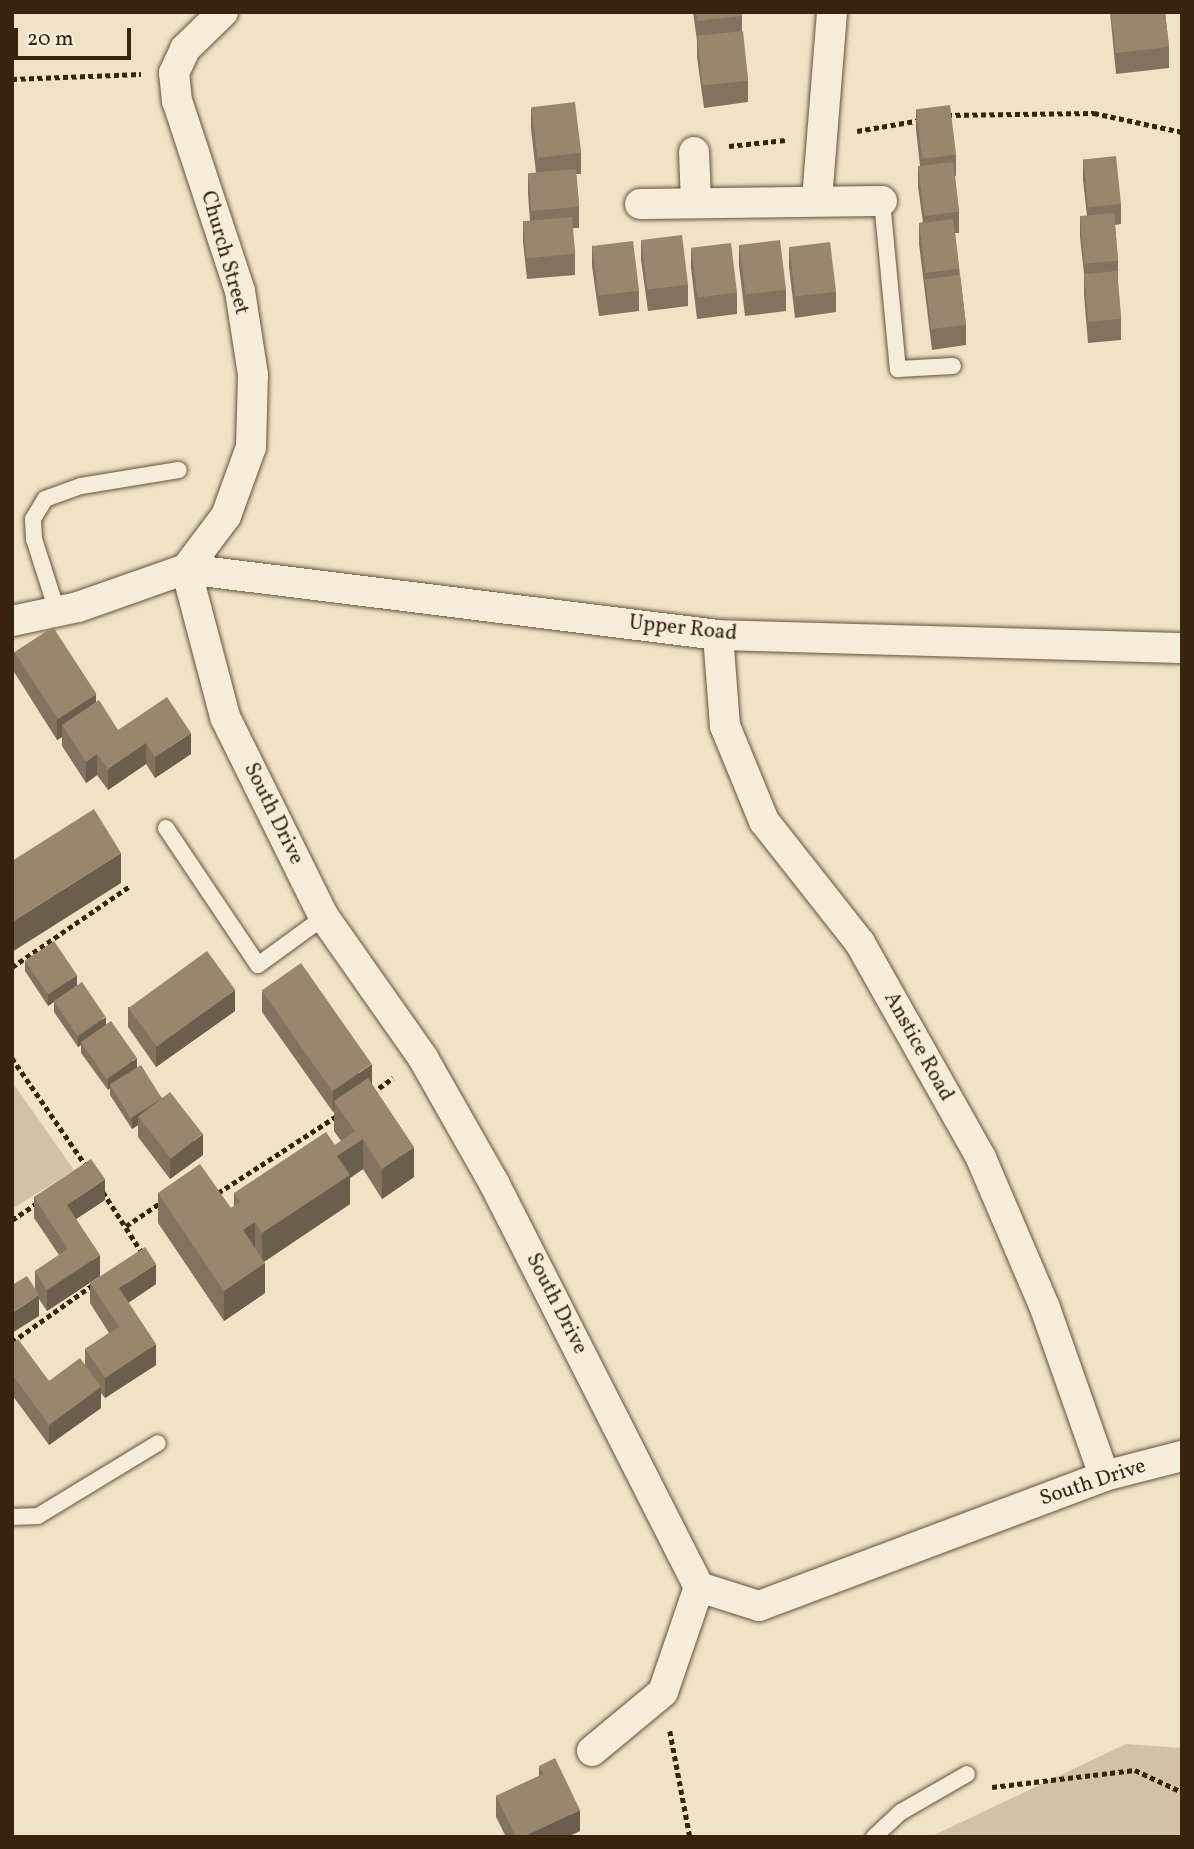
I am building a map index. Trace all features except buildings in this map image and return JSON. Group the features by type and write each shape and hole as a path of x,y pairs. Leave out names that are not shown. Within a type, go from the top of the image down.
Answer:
{"street":[{"path":"174,73 186,48 223,12"},
{"path":"817,199 832,12"},
{"name":"Church Street","path":"174,73 177,101 240,291 253,375 251,447 226,516 187,569"},
{"path":"694,152 696,202"},
{"path":"640,204 817,199 882,201"},
{"path":"12,621 57,611 187,569"},
{"name":"Upper Road","path":"187,569 718,635 1182,648"},
{"name":"South Drive","path":"187,569 225,717 324,917 423,1058 494,1183 699,1587 758,1606 1104,1476 1182,1456"},
{"name":"Anstice Road","path":"718,635 725,726 764,821 860,943 981,1158 1045,1308 1104,1476"},
{"path":"592,1751 663,1692 699,1587"}],"lane":[{"path":"882,201 898,369 953,366"},
{"path":"57,611 34,539 33,519 46,499 81,486 179,470"},
{"path":"166,828 258,965 324,917"},
{"path":"12,1517 38,1516 158,1443"},
{"path":"874,1837 901,1812 967,1774"}],"path":[{"path":"12,79 174,73"},
{"path":"944,116 968,112 1094,113 1182,132"},
{"path":"694,152 822,137 932,118"},
{"path":"12,967 130,886"},
{"path":"12,1058 143,1250 132,1257"},
{"path":"367,1096 423,1058"},
{"path":"213,1184 219,1195 344,1111"},
{"path":"76,1176 87,1168"},
{"path":"126,1226 172,1195"},
{"path":"12,1220 44,1198"},
{"path":"12,1342 99,1280"},
{"path":"663,1692 690,1837"},
{"path":"932,1794 1135,1770 1182,1792"}],"shaded area":[{"path":"12,1082 74,1170 12,1209"},
{"path":"1126,1744 1182,1748 1182,1837 930,1837"}]}
